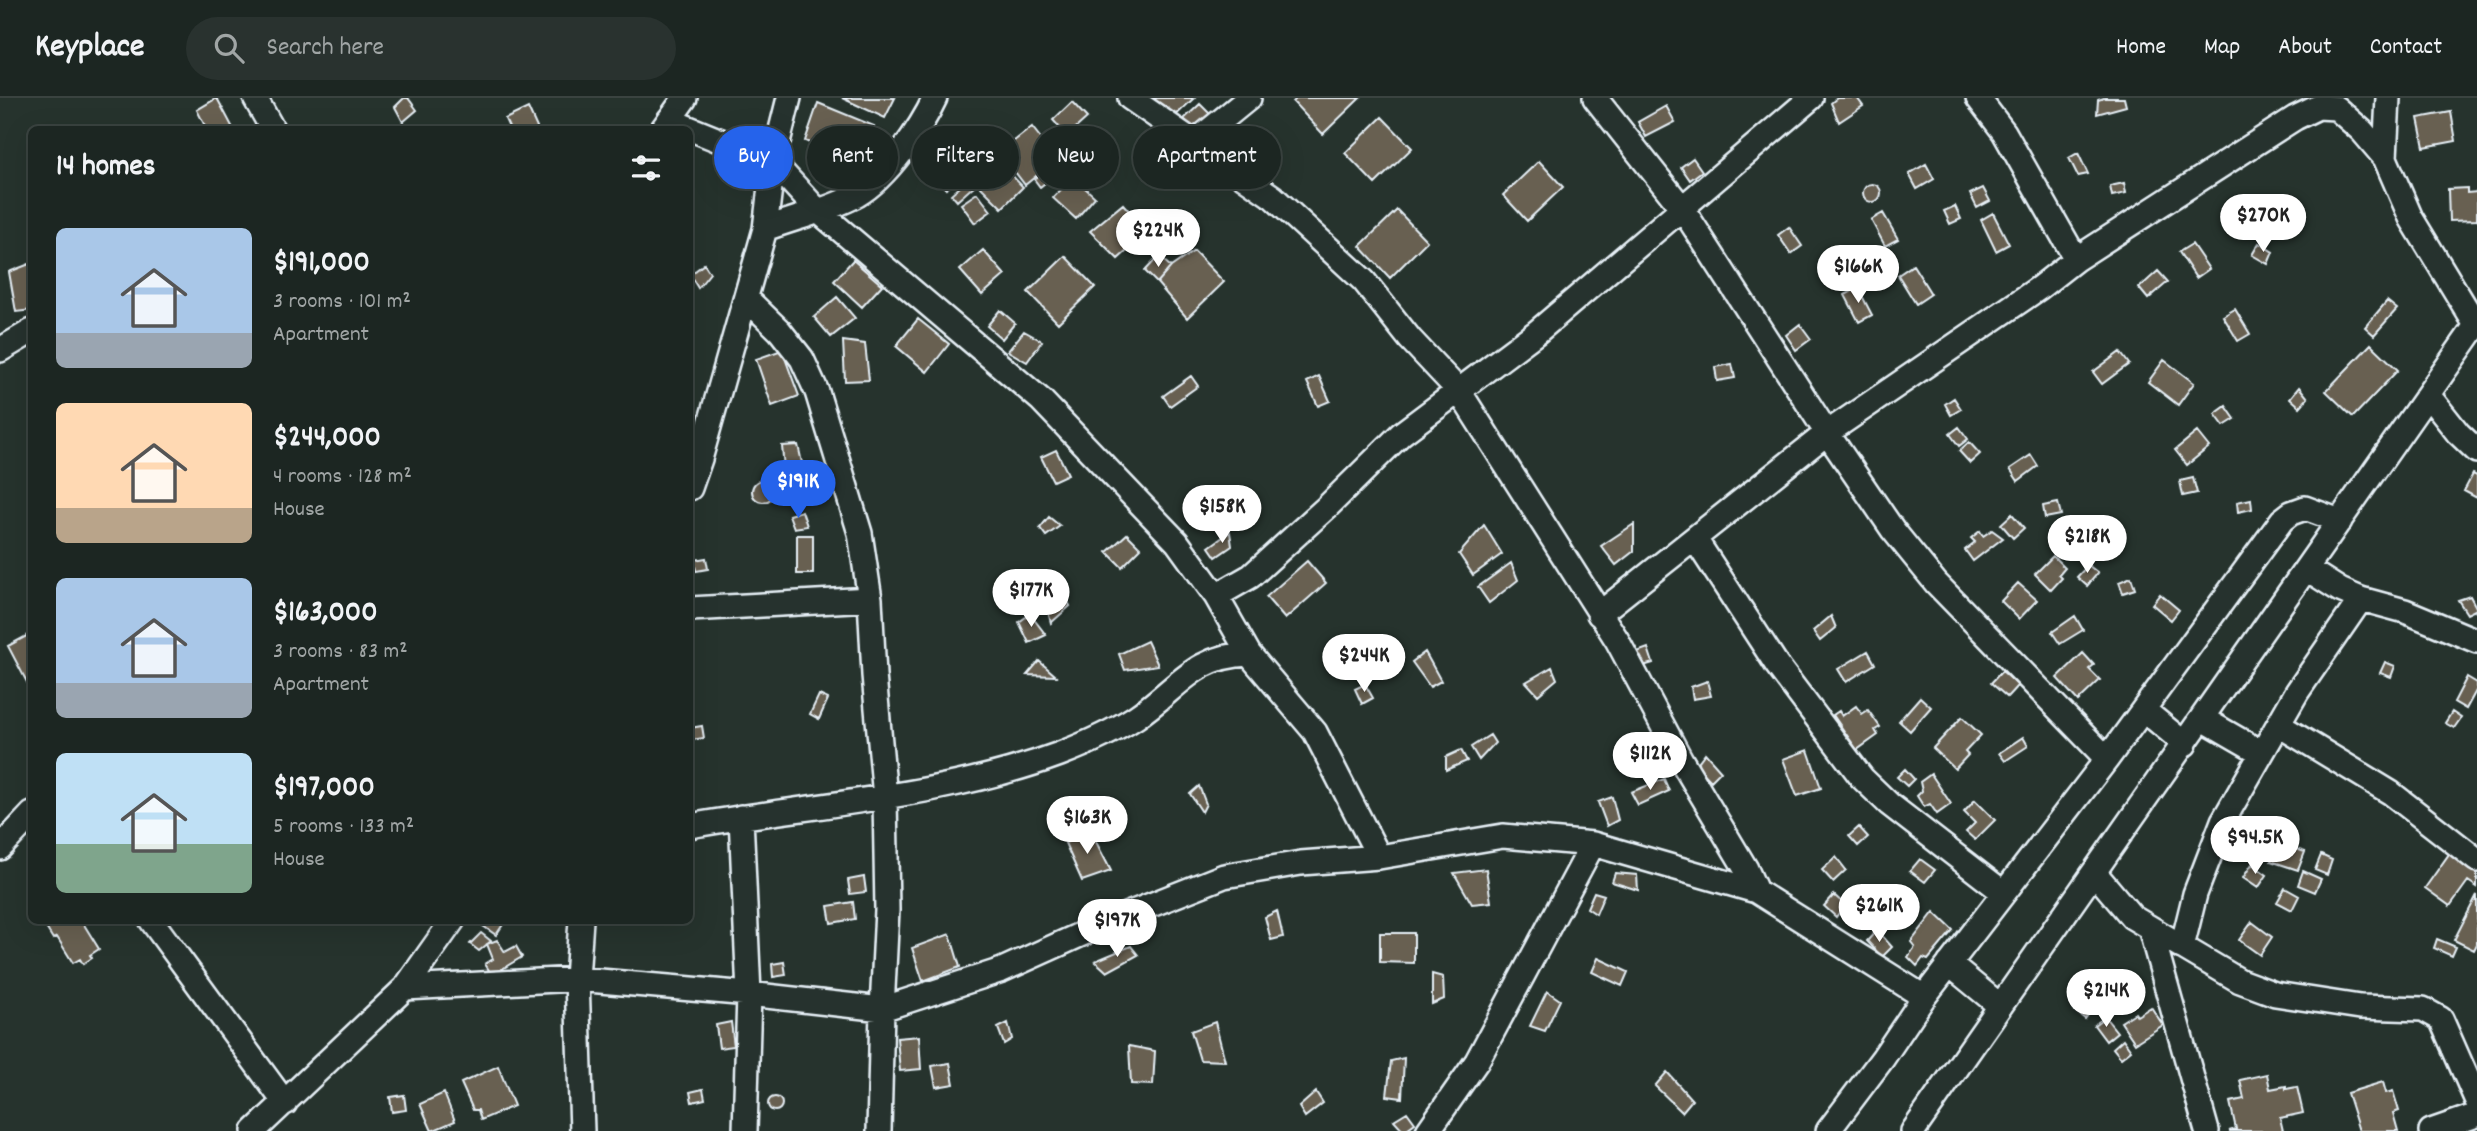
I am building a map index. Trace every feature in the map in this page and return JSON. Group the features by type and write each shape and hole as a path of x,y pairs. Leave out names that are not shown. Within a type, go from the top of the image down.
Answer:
{"street":[{"path":"254,98 271,126"},
{"path":"666,125 685,98"},
{"path":"782,126 789,98"},
{"path":"765,229 858,194 886,169 922,125 935,98"},
{"path":"1130,98 1171,126"},
{"path":"1215,126 1249,98"},
{"path":"1595,98 1682,208 1826,433 1894,530 1936,583 2107,759"},
{"path":"1216,596 1251,576 1327,508 1401,434 1538,332 1811,98"},
{"path":"1978,98 2004,132 2076,259"},
{"path":"2385,158 2388,98"},
{"path":"1600,614 1826,433 2039,288 2076,259 2284,125 2318,107 2336,108 2362,131 2385,158 2412,218 2477,324 1913,1131"},
{"path":"693,134 714,142"},
{"path":"793,184 817,211 1041,400 1177,542 1216,596 1249,654 1315,732 1379,857"},
{"path":"693,478 765,229 770,189"},
{"path":"1262,189 1364,281 1410,339 1459,391 1617,640 1681,760 1746,869 1756,891"},
{"path":"746,298 780,331 802,359 817,392 860,533 870,599 885,798 887,910 879,1131"},
{"path":"0,350 28,333"},
{"path":"2428,395 2458,433 2477,451"},
{"path":"1828,1131 1883,1058 1924,997 2144,710 2282,520 2305,508 2340,522"},
{"path":"1695,540 1777,665 1862,778 1889,804 2004,893"},
{"path":"2307,569 2340,590 2361,599 2405,611 2477,641"},
{"path":"693,609 870,599"},
{"path":"2182,947 2195,894 2223,821 2297,692 2361,599"},
{"path":"693,825 885,798 1001,772 1096,739 1136,717 1198,667 1228,655 1249,654"},
{"path":"2144,710 2185,744"},
{"path":"2203,719 2262,753"},
{"path":"2279,725 2391,793 2477,860"},
{"path":"741,817 749,994 745,1131"},
{"path":"0,848 28,818"},
{"path":"405,988 577,979 882,1009 1002,970 1113,920 1224,876 1301,863 1379,857 1503,836 1593,844 1756,891 1924,997"},
{"path":"1429,1131 1477,1061 1593,844"},
{"path":"2094,872 2132,917 2240,981 2276,994 2360,1007 2423,1009 2433,1013 2441,1020 2477,1101"},
{"path":"154,924 285,1103"},
{"path":"254,1131 405,988 450,924"},
{"path":"581,924 577,979 582,1131"},
{"path":"2150,928 2207,1131"},
{"path":"1949,964 2000,1006"},
{"path":"2431,1131 2477,1115"}],"building":[{"path":"217,98 232,126 205,126 197,110"},
{"path":"404,98 408,98 417,110 403,122 395,107"},
{"path":"842,98 895,98 885,118"},
{"path":"1149,98 1194,98 1171,120"},
{"path":"1297,98 1360,98 1323,134 1293,102"},
{"path":"1837,98 1857,98 1863,106 1839,122 1831,103"},
{"path":"2124,98 2126,106 2097,114 2098,100"},
{"path":"1072,102 1087,118 1078,126 1058,126 1053,120"},
{"path":"818,103 874,126 810,126"},
{"path":"1200,104 1210,114 1197,126 1191,126 1184,119"},
{"path":"1666,106 1675,122 1646,137 1638,122"},
{"path":"528,108 536,126 508,126 505,119"},
{"path":"2451,112 2456,141 2424,147 2418,118"},
{"path":"1382,117 1412,148 1375,184 1345,153"},
{"path":"1033,128 1033,178 1025,185 1019,177 1019,137"},
{"path":"2078,153 2088,174 2078,176 2069,158"},
{"path":"1693,158 1702,171 1690,180 1681,167"},
{"path":"1539,161 1563,187 1527,221 1503,195"},
{"path":"1926,164 1934,179 1917,189 1909,174"},
{"path":"1019,183 1023,187 1002,208 983,189 1019,189"},
{"path":"2124,183 2126,193 2112,196 2110,186"},
{"path":"1872,184 1878,187 1881,193 1878,199 1872,202 1866,199 1863,193 1866,187"},
{"path":"1983,188 1990,201 1977,208 1970,194"},
{"path":"2467,188 2467,193 2477,192 2477,220 2449,221 2448,189"},
{"path":"957,189 970,189 957,201 951,194"},
{"path":"1062,189 1086,189 1095,197 1076,219 1053,198"},
{"path":"977,193 991,211 975,223 961,204"},
{"path":"1123,204 1148,232 1118,259 1090,231"},
{"path":"1955,206 1961,219 1950,224 1944,211"},
{"path":"1397,210 1427,241 1390,278 1360,246"},
{"path":"1883,213 1898,239 1885,246 1871,220"},
{"path":"1993,213 2009,244 1996,251 1981,220"},
{"path":"1789,227 1802,246 1791,254 1778,235"},
{"path":"2259,243 2273,252 2268,264 2252,255"},
{"path":"2192,244 2209,269 2196,278 2179,252"},
{"path":"983,250 1005,275 982,295 960,270"},
{"path":"1194,251 1224,282 1187,318 1157,283 1171,267"},
{"path":"1065,256 1095,287 1058,323 1028,292"},
{"path":"1159,256 1171,267 1157,283 1145,271"},
{"path":"853,260 882,285 862,307 834,281"},
{"path":"704,264 710,273 698,288 693,280 693,273"},
{"path":"28,265 28,310 16,312 9,272"},
{"path":"1913,265 1931,294 1916,304 1898,275"},
{"path":"2158,271 2168,282 2148,299 2139,288"},
{"path":"1858,288 1872,315 1859,322 1845,295"},
{"path":"837,297 855,318 831,337 814,317"},
{"path":"2387,301 2397,309 2374,335 2365,327"},
{"path":"2235,309 2250,334 2238,341 2223,316"},
{"path":"1000,310 1015,323 1002,339 987,326"},
{"path":"918,319 949,344 927,372 896,346"},
{"path":"1800,324 1811,339 1796,350 1786,335"},
{"path":"1024,331 1042,341 1027,362 1008,351"},
{"path":"843,341 865,344 869,380 845,381"},
{"path":"2371,344 2398,370 2353,417 2326,391"},
{"path":"782,350 799,396 772,406 756,359"},
{"path":"2120,352 2129,364 2102,384 2093,372"},
{"path":"2164,360 2194,383 2178,405 2148,382"},
{"path":"1732,364 1735,378 1717,381 1715,367"},
{"path":"1191,376 1198,386 1170,406 1163,396"},
{"path":"1319,376 1330,401 1318,406 1307,382"},
{"path":"2299,387 2308,398 2300,407 2290,398"},
{"path":"1954,398 1961,409 1951,415 1945,404"},
{"path":"2226,406 2235,419 2224,426 2215,414"},
{"path":"1959,427 1968,439 1959,446 1950,434"},
{"path":"2197,432 2209,447 2187,465 2175,450"},
{"path":"1969,442 1980,454 1970,463 1959,451"},
{"path":"798,445 803,467 784,469 782,446"},
{"path":"1056,450 1068,474 1053,481 1041,457"},
{"path":"2031,455 2038,466 2018,481 2010,469"},
{"path":"2473,474 2477,476 2477,498 2464,491"},
{"path":"2193,478 2197,493 2183,496 2180,481"},
{"path":"763,480 771,483 774,491 771,499 763,502 755,499 752,491 755,483"},
{"path":"2251,499 2252,509 2238,512 2237,502"},
{"path":"2058,503 2061,515 2045,518 2043,506"},
{"path":"802,511 807,526 794,528 789,515"},
{"path":"2012,514 2024,528 2013,538 2001,524"},
{"path":"1049,517 1060,526 1046,536 1040,528"},
{"path":"1634,524 1634,551 1616,565 1601,546"},
{"path":"1484,525 1502,554 1473,575 1459,554"},
{"path":"1992,530 2003,538 1973,561 1965,550 1975,542 1971,538 1980,531 1983,536"},
{"path":"1230,532 1232,546 1216,557 1209,547"},
{"path":"1127,534 1141,548 1122,567 1107,552"},
{"path":"797,535 813,535 813,574 797,574"},
{"path":"2053,556 2065,568 2059,575 2062,578 2051,590 2035,574"},
{"path":"706,558 708,569 696,571 694,560"},
{"path":"1307,561 1326,583 1285,619 1266,597"},
{"path":"1511,563 1518,580 1489,603 1478,587"},
{"path":"2088,565 2098,573 2087,586 2077,577"},
{"path":"2131,577 2135,589 2123,593 2119,582"},
{"path":"2018,583 2037,600 2019,619 2001,601"},
{"path":"2160,594 2179,610 2171,620 2152,604"},
{"path":"2470,596 2477,609 2467,614 2458,600"},
{"path":"1067,600 1070,606 1051,623 1048,612"},
{"path":"1030,614 1046,635 1029,643 1019,622"},
{"path":"1831,616 1836,628 1820,641 1813,631"},
{"path":"2075,616 2083,630 2060,644 2052,632"},
{"path":"28,635 28,684 8,646"},
{"path":"1147,641 1158,665 1125,670 1119,654"},
{"path":"1648,648 1653,663 1643,666 1637,652"},
{"path":"1868,651 1875,664 1846,682 1838,669"},
{"path":"1425,652 1441,681 1430,687 1412,662"},
{"path":"2083,653 2094,665 2089,669 2100,680 2078,701 2057,678"},
{"path":"1039,661 1056,676 1027,675"},
{"path":"2385,662 2395,666 2391,677 2380,673"},
{"path":"1552,667 1557,679 1538,695 1526,682"},
{"path":"2002,671 2018,685 2007,697 1991,683"},
{"path":"2467,677 2477,683 2477,689 2466,709 2454,702"},
{"path":"1707,681 1711,696 1693,699 1691,687"},
{"path":"1365,684 1373,698 1362,704 1355,689"},
{"path":"819,695 828,699 819,719 810,714"},
{"path":"1920,697 1931,707 1910,731 1899,721"},
{"path":"1856,706 1862,714 1868,710 1880,727 1875,730 1878,735 1857,750 1833,715 1839,711 1842,716"},
{"path":"2452,712 2461,718 2454,728 2445,723"},
{"path":"1962,717 1981,735 1965,752 1968,755 1955,769 1933,748"},
{"path":"702,726 704,738 693,740 693,728"},
{"path":"1490,735 1495,743 1479,760 1471,747"},
{"path":"2023,737 2028,746 2005,761 1999,753"},
{"path":"1634,738 1637,748 1625,753 1621,744"},
{"path":"1461,750 1467,761 1446,770 1446,757"},
{"path":"1808,750 1821,788 1797,796 1783,759"},
{"path":"1705,753 1721,771 1711,781 1696,765"},
{"path":"1905,769 1914,779 1907,786 1897,777"},
{"path":"1931,774 1951,804 1937,814 1930,804 1924,807 1917,796 1922,791 1920,782"},
{"path":"1664,779 1669,791 1638,805 1631,792"},
{"path":"1199,786 1206,804 1202,812 1190,794"},
{"path":"1080,797 1090,812 1062,829 1051,811"},
{"path":"1612,797 1618,820 1607,826 1598,802"},
{"path":"1975,800 1995,820 1975,840 1966,832 1975,823 1964,812"},
{"path":"1859,827 1868,837 1858,846 1849,836"},
{"path":"1090,830 1111,871 1082,881 1065,843"},
{"path":"2277,843 2305,852 2298,870 2271,861"},
{"path":"2449,854 2477,874 2477,887 2468,881 2450,906 2425,888"},
{"path":"2321,855 2332,860 2327,875 2315,870"},
{"path":"1836,857 1846,870 1833,882 1822,870"},
{"path":"1920,859 1935,870 1925,882 1910,871"},
{"path":"2252,864 2267,875 2258,888 2243,878"},
{"path":"1486,869 1491,902 1472,904 1454,873"},
{"path":"2303,871 2321,879 2315,892 2298,885"},
{"path":"1615,873 1637,875 1638,890 1612,882"},
{"path":"864,877 866,892 850,894 848,880"},
{"path":"2285,888 2299,896 2292,910 2277,902"},
{"path":"1594,892 1604,895 1596,914 1587,908"},
{"path":"1834,895 1845,905 1836,917 1824,906"},
{"path":"2477,895 2477,944 2474,950 2454,940"},
{"path":"853,902 855,919 831,923 828,906"},
{"path":"1277,911 1283,937 1271,940 1265,917"},
{"path":"1934,912 1953,930 1928,960 1923,958 1917,966 1908,957 1915,947 1911,942"},
{"path":"2252,922 2272,937 2260,955 2239,940"},
{"path":"84,924 99,949 83,964 80,959 73,963 57,937 53,939 45,926"},
{"path":"484,924 503,924 496,935 483,926"},
{"path":"1877,930 1892,947 1882,957 1867,941"},
{"path":"481,933 491,941 479,951 470,944"},
{"path":"1380,933 1414,933 1414,963 1380,962"},
{"path":"950,934 960,967 923,981 912,948"},
{"path":"2437,939 2456,947 2452,956 2434,948"},
{"path":"497,940 505,952 516,946 522,957 492,975 485,964 493,959 487,944"},
{"path":"1131,946 1138,955 1107,972 1095,961"},
{"path":"1598,958 1628,972 1622,986 1592,972"},
{"path":"784,962 786,975 773,977 772,964"},
{"path":"1432,974 1443,977 1444,999 1432,1004"},
{"path":"1547,991 1560,1000 1545,1031 1530,1026"},
{"path":"2087,992 2098,1001 2085,1019 2074,1010"},
{"path":"2151,1007 2163,1025 2135,1043 2121,1022"},
{"path":"2105,1017 2117,1032 2106,1041 2094,1025"},
{"path":"731,1022 734,1046 719,1048 716,1025"},
{"path":"1215,1022 1225,1061 1200,1060 1191,1031"},
{"path":"1008,1023 1012,1039 1004,1044 998,1028"},
{"path":"919,1036 921,1069 900,1071 897,1038"},
{"path":"2123,1039 2131,1050 2121,1058 2113,1048"},
{"path":"1129,1046 1155,1051 1153,1085 1131,1084"},
{"path":"1404,1058 1402,1098 1387,1096 1391,1061"},
{"path":"950,1063 954,1084 936,1087 932,1066"},
{"path":"498,1066 514,1106 481,1120 478,1110 473,1110 461,1083"},
{"path":"1667,1072 1692,1100 1682,1112 1655,1086"},
{"path":"2267,1074 2270,1089 2297,1087 2303,1113 2280,1118 2283,1131 2229,1131 2236,1129 2230,1102 2244,1099 2240,1080"},
{"path":"2383,1082 2386,1093 2393,1091 2399,1111 2393,1113 2398,1131 2359,1131 2347,1093"},
{"path":"703,1089 705,1099 692,1102 690,1092"},
{"path":"1316,1092 1323,1103 1305,1117 1299,1107"},
{"path":"444,1093 455,1121 432,1131 420,1104"},
{"path":"404,1095 406,1110 392,1112 390,1097"},
{"path":"772,1097 778,1097 782,1104 778,1111 772,1111 768,1107 768,1101"},
{"path":"1407,1112 1415,1123 1404,1131 1394,1120"}]}
